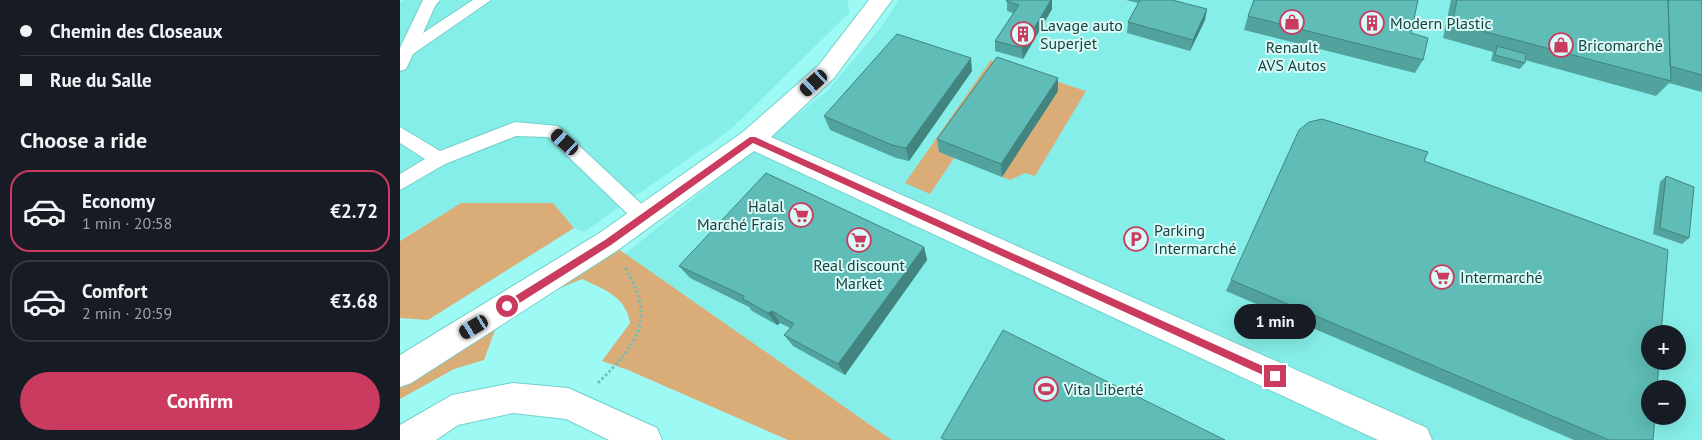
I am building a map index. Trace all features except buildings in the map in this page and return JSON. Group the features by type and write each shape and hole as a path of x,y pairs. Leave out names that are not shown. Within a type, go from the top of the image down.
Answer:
{"street":[{"path":"400,372 608,242 752,139 826,72 881,0"},
{"path":"752,139 1415,440"},
{"path":"406,440 452,412 513,398 568,404 646,440"}],"lane":[{"path":"403,58 429,3 433,0"},
{"path":"403,58 484,0"},
{"path":"400,183 439,159 515,129 552,131 643,217"},
{"path":"400,134 439,159"}],"path":[{"path":"574,406 632,349 643,321 638,291 608,242"}],"shaded area":[{"path":"404,0 847,0 850,12 731,129 584,232 574,228 553,203 461,203 400,240 400,3"},
{"path":"899,0 1702,0 1702,440 892,440 625,254 828,90 882,26"},
{"path":"991,60 1086,91 1035,176 1025,173 1010,180 940,152 954,158 930,194 905,183"},
{"path":"461,203 553,203 574,228 428,320 400,318 400,241"},
{"path":"617,248 892,440 788,440 628,370 602,361 630,323 628,314 619,300 605,290 582,279 548,293 495,330 484,360 454,369 400,399 400,381"}],"place":[{"name":"Renault AVS Autos","path":"1292,22"},
{"name":"Modern Plastic","path":"1372,23"},
{"name":"Lavage auto Superjet","path":"1023,34"},
{"name":"Bricomarché","path":"1561,45"},
{"name":"Halal Marché Frais","path":"801,215"},
{"name":"Parking Intermarché","path":"1136,239"},
{"name":"Real discount Market","path":"859,240"},
{"name":"Intermarché","path":"1442,277"},
{"name":"Vita Liberté","path":"1046,389"}],"route":[{"path":"507,306 608,242 752,139 1275,376"}]}
